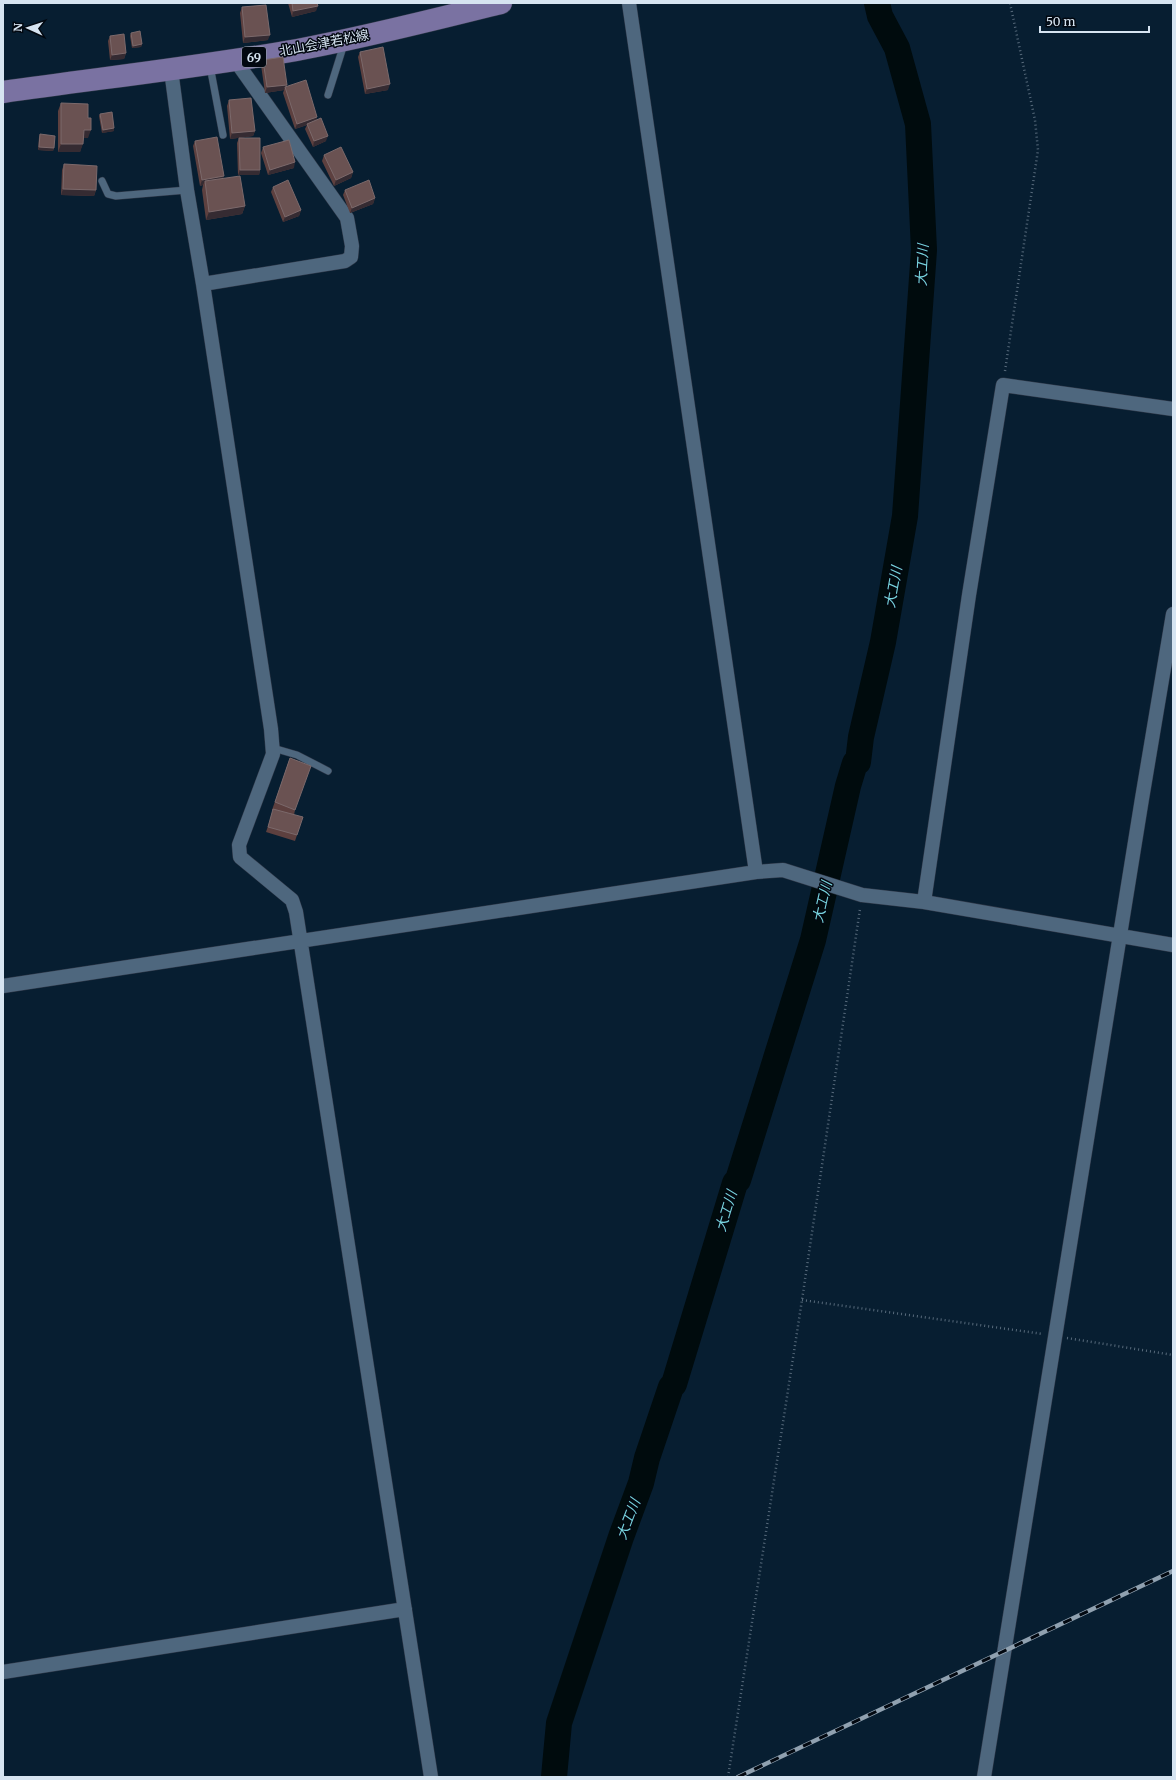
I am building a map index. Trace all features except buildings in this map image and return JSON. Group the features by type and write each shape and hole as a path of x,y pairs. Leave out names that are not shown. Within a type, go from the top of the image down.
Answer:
{"main road":[{"name":"北山会津若松線","path":"3,92 235,60 346,40 501,3"}],"street":[{"path":"629,3 756,872"},
{"path":"203,284 345,261 351,257 352,246 346,218 235,60"},
{"path":"171,70 187,190 203,284 273,748 273,754 239,845 240,857 292,900 296,912 431,1777"},
{"path":"924,902 969,595 1003,385 1173,409"},
{"path":"984,1777 1056,1336 1118,935 1173,614"},
{"path":"3,986 756,872 783,870 862,895 924,902 1173,945"},
{"path":"3,1672 405,1609"}],"lane":[{"path":"328,95 346,40"},
{"path":"210,64 223,135"},
{"path":"102,181 108,194 116,196 187,190"},
{"path":"273,748 297,755 328,771"}],"path":[{"path":"1003,385 1038,150 1035,120 1010,3"},
{"path":"728,1777 802,1300 862,895"},
{"path":"802,1300 1056,1336 1173,1356"}],"waterway":[{"name":"大工川","path":"554,1777 559,1723 621,1537 641,1483 647,1458 671,1387 674,1384 735,1183 738,1180 813,940 848,786 855,763 858,762 861,737 883,642 905,516 924,250 918,124 897,48 880,16 877,3"}],"railway":[{"path":"738,1777 1173,1571"}]}
